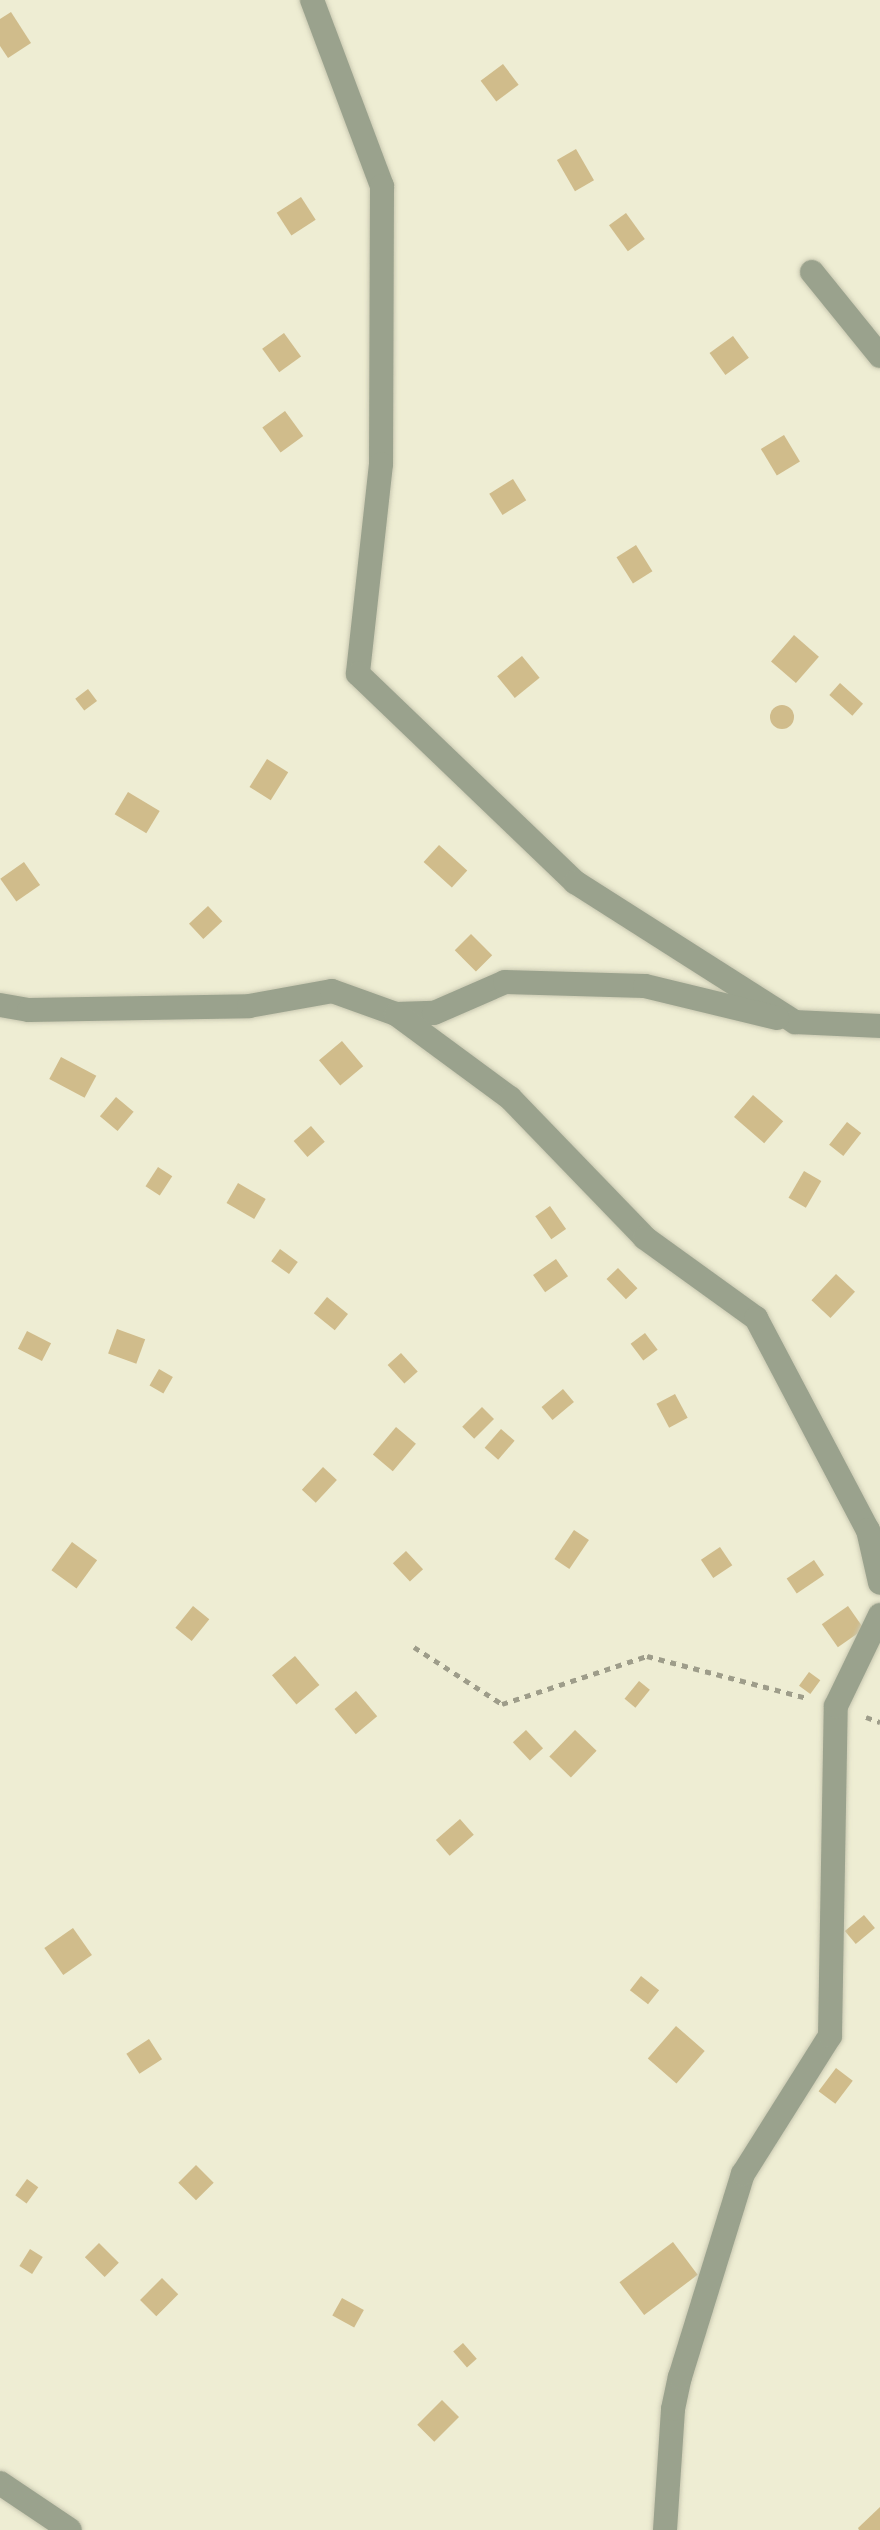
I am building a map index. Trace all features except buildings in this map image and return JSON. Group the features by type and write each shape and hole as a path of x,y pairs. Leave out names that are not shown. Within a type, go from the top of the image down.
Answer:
{"street":[{"path":"312,0 382,186 381,464 358,674 575,882 795,1022"},
{"path":"812,272 880,356"},
{"path":"396,1014 434,1013 505,982 645,986 795,1022 880,1026"},
{"path":"0,1005 29,1010 249,1006 332,991 396,1014 510,1098 645,1238 756,1318 868,1530 880,1583"},
{"path":"665,2530 676,2398 743,2174 830,2036 836,1706 880,1615"},
{"path":"0,2483 70,2530"}],"path":[{"path":"414,1647 502,1704 647,1656 836,1706 880,1722"}]}
